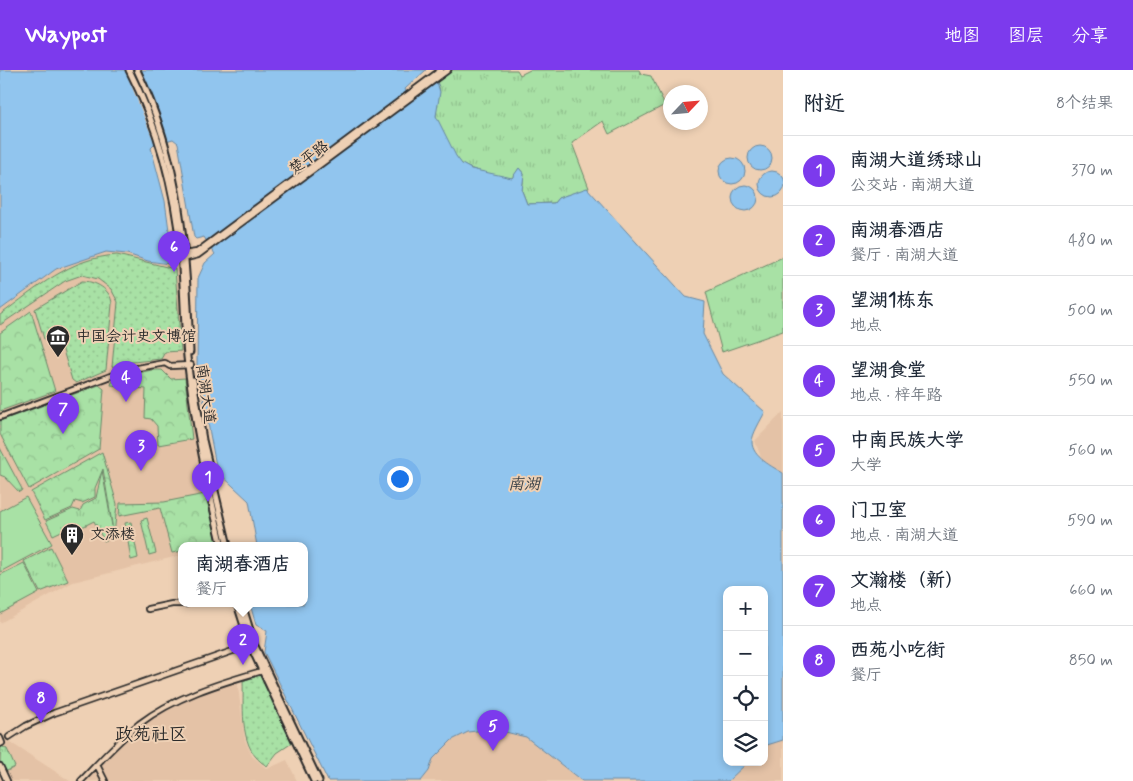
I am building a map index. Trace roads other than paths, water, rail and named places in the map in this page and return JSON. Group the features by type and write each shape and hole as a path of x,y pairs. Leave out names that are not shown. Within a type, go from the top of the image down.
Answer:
{"main road":[{"name":"南湖大道","path":"130,70 158,142 174,201 183,257"},
{"name":"南湖大道","path":"137,70 165,141 181,212 190,365 199,441 221,542"},
{"name":"楚平路","path":"183,257 194,257 441,70"},
{"name":"楚平路","path":"209,245 448,70"},
{"path":"0,416 127,370 165,364 170,366 190,365"},
{"name":"南湖大道","path":"190,365 203,440 227,542"},
{"path":"148,609 178,604"},
{"path":"238,607 250,645 314,781"},
{"path":"243,607 255,646 318,781"},
{"path":"9,737 49,715 250,645"},
{"path":"81,781 139,724 162,709 200,691 262,671"},
{"path":"97,765 105,781"},
{"path":"0,766 8,781"}],"water":[{"name":"南湖","path":"0,70 426,70 405,89 411,101 437,82 440,92 436,116 462,164 471,169 512,178 519,168 524,174 522,191 527,204 554,203 558,198 587,188 686,297 705,302 703,334 723,374 765,412 753,435 753,447 759,457 783,473 783,740 768,745 768,586 723,586 723,766 744,766 728,781 582,781 526,737 493,729 468,732 452,740 433,759 429,771 421,781 328,781 264,652 267,631 256,625 251,607 308,607 308,542 256,542 249,501 217,471 197,365 198,278 205,263 215,254 204,237 196,239 194,237 178,143 173,139 155,144 151,148 165,201 173,260 169,264 148,261 127,254 106,252 56,269 0,310"},
{"path":"755,146 765,146 772,153 772,163 765,170 755,170 748,163 748,153"},
{"path":"732,158 741,162 745,171 741,180 732,184 723,180 719,171 723,162"},
{"path":"772,171 781,175 785,184 781,193 772,197 763,193 759,184 763,175"},
{"path":"745,185 754,189 758,198 754,207 745,211 736,207 732,198 736,189"}],"place":[{"name":"门卫室","path":"174,272"},
{"name":"中国会计史文博馆","path":"58,358"},
{"name":"望湖食堂","path":"126,402"},
{"name":"文瀚楼（新）","path":"63,434"},
{"name":"望湖1栋东","path":"141,471"},
{"name":"南湖大道绣球山","path":"208,502"},
{"name":"文添楼","path":"72,556"},
{"name":"南湖春酒店","path":"243,665"},
{"name":"西苑小吃街","path":"41,723"},
{"name":"中南民族大学","path":"493,751"}],"district":[{"name":"政苑社区","path":"151,735"}]}
